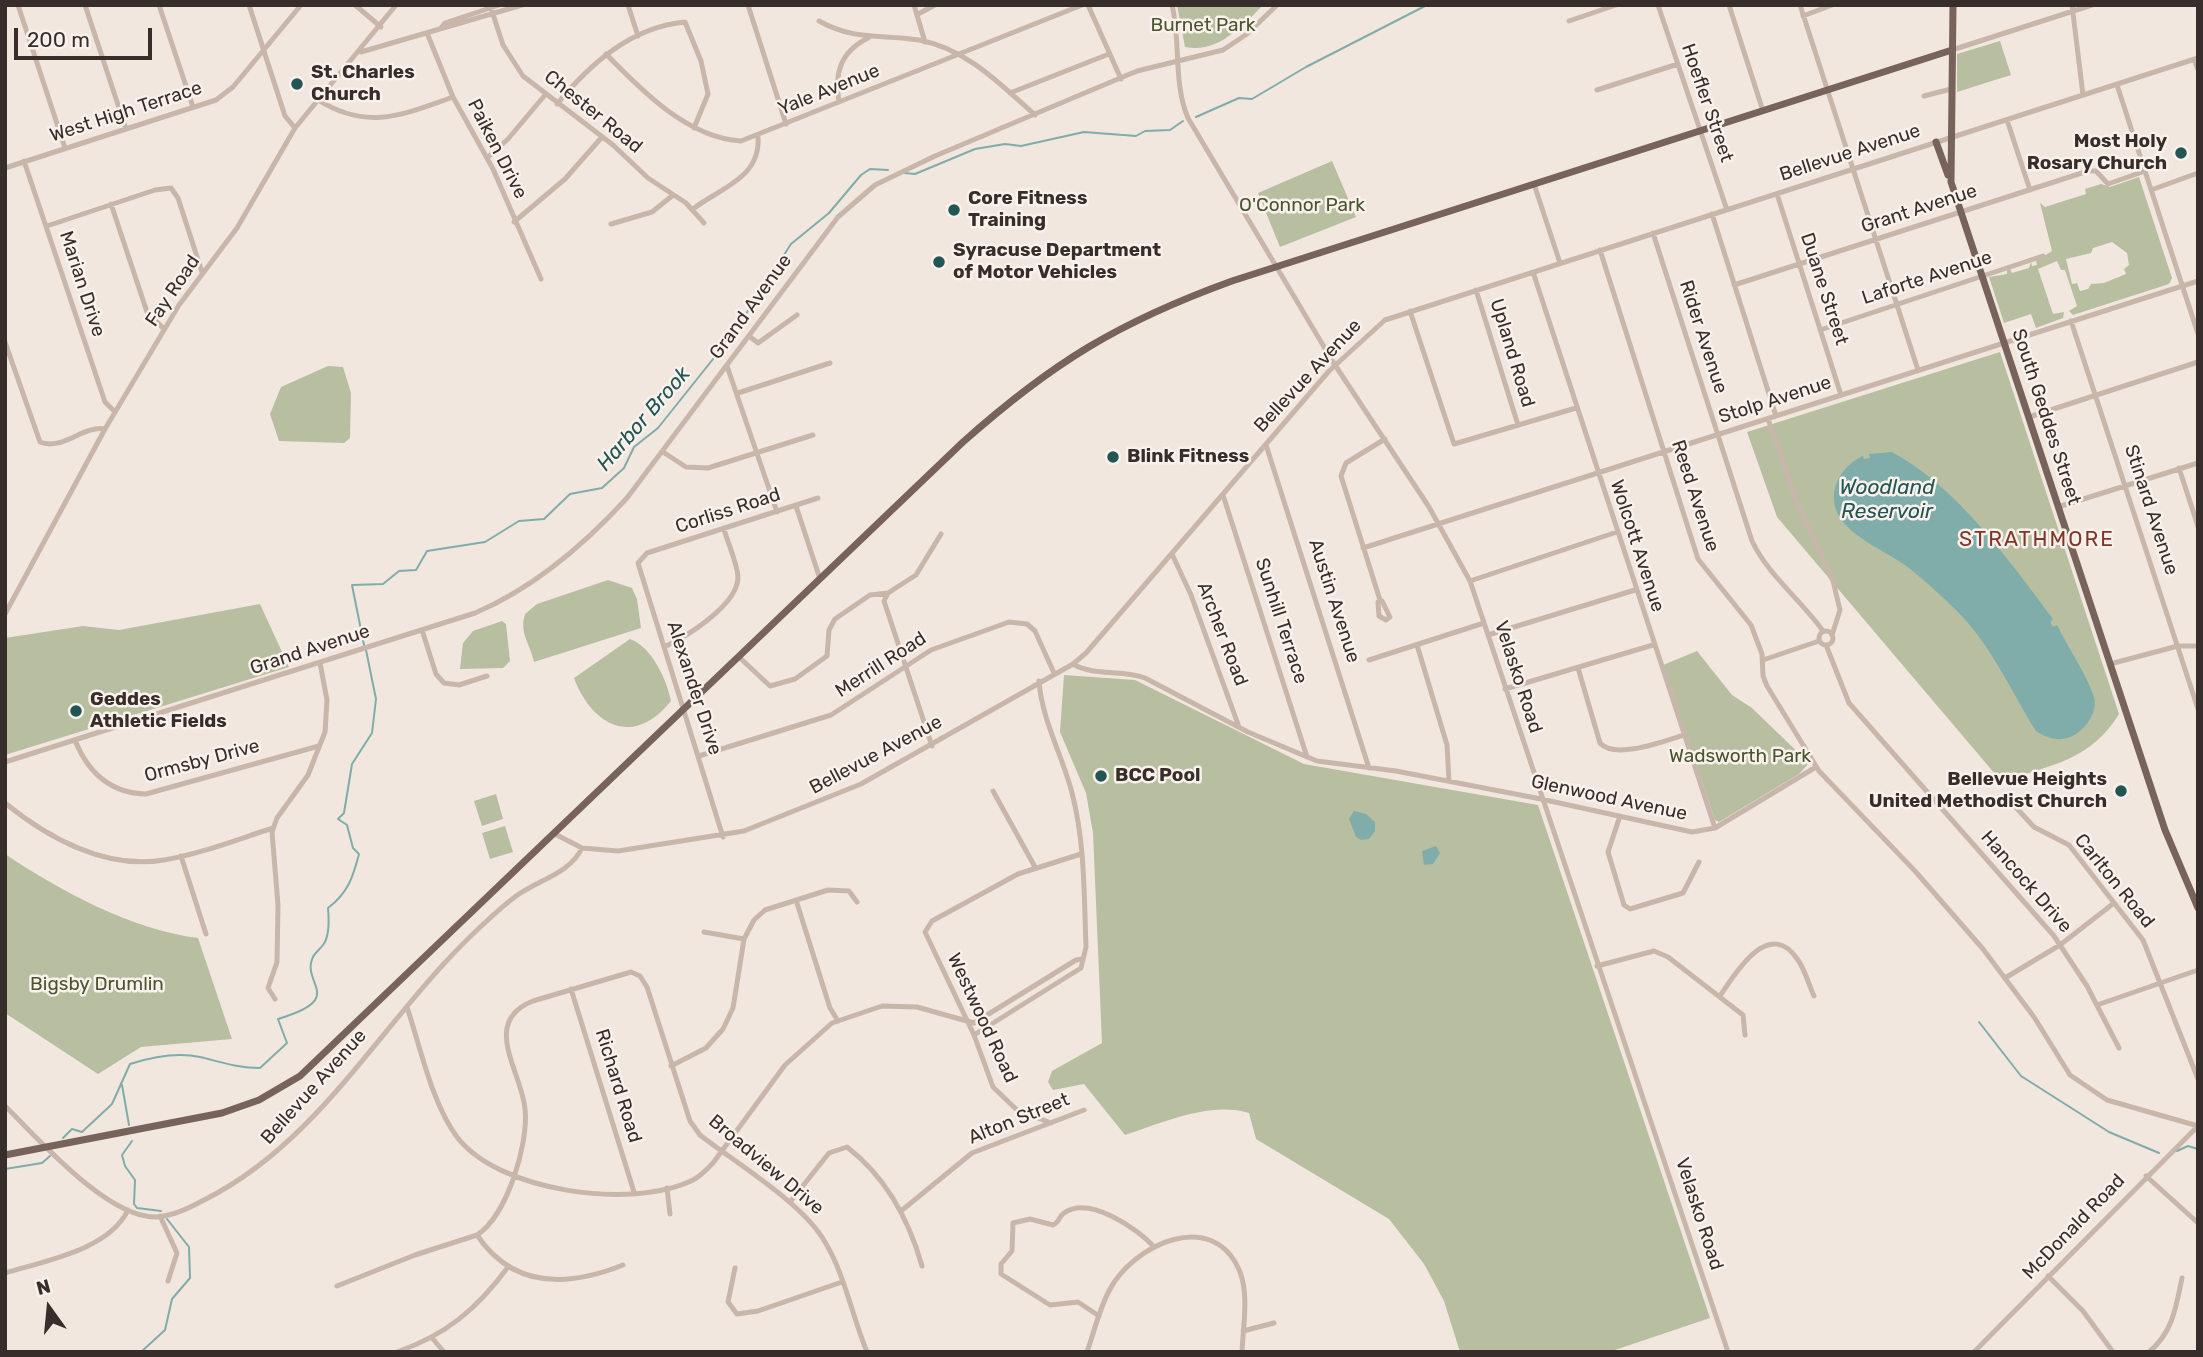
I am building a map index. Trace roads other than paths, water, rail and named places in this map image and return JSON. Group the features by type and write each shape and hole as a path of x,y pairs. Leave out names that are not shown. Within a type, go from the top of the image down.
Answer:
{"main road":[{"name":"South Geddes Street","path":"1953,5 1951,182 2165,831 2198,908"},
{"path":"5,1155 222,1113 259,1100 287,1085 314,1065 996,412 1060,363 1139,317 1182,299 1278,267 1952,50"},
{"path":"1936,142 1951,182"}],"street":[{"path":"18,5 65,148"},
{"path":"85,5 126,129"},
{"path":"159,5 193,107"},
{"path":"250,5 285,116 295,128"},
{"name":"West High Terrace","path":"5,168 224,95 301,5"},
{"path":"355,5 381,27"},
{"name":"Fay Road","path":"5,614 105,429 164,329 202,272 237,228 295,128 381,27 396,5"},
{"path":"441,28 445,23 499,5"},
{"path":"360,52 522,5"},
{"path":"628,5 638,36"},
{"path":"748,5 786,124"},
{"path":"914,5 925,42"},
{"path":"918,14 935,5"},
{"name":"Yale Avenue","path":"606,54 639,86 694,128 724,140 741,141 1082,5"},
{"path":"1088,5 1121,79"},
{"name":"Velasko Road","path":"1172,5 1182,97 1188,118 1335,365 1439,523 1470,581 1728,1352"},
{"name":"Grand Avenue","path":"5,762 372,647 487,608 549,571 617,509 750,336 812,249 855,200 893,174 1151,66 1214,54 1247,34 1277,5"},
{"path":"1588,5 1591,14"},
{"path":"1569,21 1616,5"},
{"name":"Hoefler Street","path":"1658,5 1727,210"},
{"path":"1729,5 1763,111"},
{"path":"1800,5 1918,370"},
{"path":"1803,16 1832,5"},
{"path":"1952,50 2073,8 2092,5"},
{"name":"Chester Road","path":"491,6 513,64 545,95 693,209 704,223"},
{"path":"2073,8 2083,95"},
{"path":"819,21 839,32 870,38 925,42 960,55 1035,115"},
{"path":"557,104 583,74 606,54 638,36 683,22 689,26 707,86 707,101 694,128"},
{"name":"Paiken Drive","path":"427,33 453,97 487,158 541,279"},
{"path":"839,102 837,75 842,61 852,49 870,38"},
{"path":"1010,93 1109,54"},
{"path":"2196,59 2198,71"},
{"name":"Bellevue Avenue","path":"555,834 582,848 618,851 723,836 819,804 932,746 1073,664 1086,653 1335,365 1379,324 1410,311 2196,59"},
{"path":"1597,90 1678,64"},
{"path":"2117,85 2198,334"},
{"path":"1924,96 1951,89"},
{"path":"487,158 508,139 545,95"},
{"path":"318,100 347,115 385,119 453,97"},
{"path":"2007,120 2030,190"},
{"path":"693,209 751,169 758,150 758,136"},
{"path":"514,222 565,179 602,137"},
{"name":"Marian Drive","path":"24,161 105,402 116,412"},
{"name":"Grant Avenue","path":"1734,285 2092,171 2108,184 2145,172"},
{"path":"2151,190 2198,173"},
{"path":"1534,184 1560,263"},
{"path":"47,226 164,187 174,190 202,272"},
{"name":"Duane Street","path":"1777,194 1841,395"},
{"path":"611,224 652,212 672,195"},
{"path":"110,204 147,312 164,329"},
{"path":"1712,214 1776,416"},
{"name":"Rider Avenue","path":"1653,233 1757,553 1810,612 1822,631"},
{"name":"Reed Avenue","path":"1600,250 1698,559 1752,625 1763,660 1763,676 1767,686 1816,767"},
{"name":"Laforte Avenue","path":"1820,330 2043,256"},
{"name":"Wolcott Avenue","path":"1533,272 1715,828"},
{"name":"Stolp Avenue","path":"1363,548 2198,281"},
{"name":"Upland Road","path":"1476,290 1518,425"},
{"path":"1410,311 1454,444 1576,408"},
{"path":"750,336 758,343 797,315"},
{"name":"Stinard Avenue","path":"2071,321 2198,709"},
{"path":"5,342 40,442 58,443 93,429 105,429"},
{"path":"2029,417 2198,362"},
{"path":"738,393 830,363"},
{"path":"727,366 777,512"},
{"path":"1763,660 1819,641 1826,645 1832,641 1840,610 1833,582 1796,500 1768,419"},
{"path":"663,452 695,469 813,435"},
{"path":"1380,600 1341,473 1349,461 1385,439"},
{"name":"Austin Avenue","path":"1266,445 1369,768"},
{"path":"2058,507 2198,463"},
{"path":"2179,468 2198,527"},
{"name":"Sunhill Terrace","path":"1223,495 1307,757"},
{"name":"Corliss Road","path":"647,553 818,498"},
{"path":"796,506 820,579"},
{"path":"664,647 697,630 733,594 737,574 724,529"},
{"path":"1470,581 1616,532"},
{"path":"739,657 770,686 784,684 827,656 829,630 835,619 870,595 888,593 920,571 941,534"},
{"name":"Alexander Drive","path":"647,553 639,560 639,571 723,836"},
{"name":"Archer Road","path":"1172,554 1191,595 1238,727"},
{"path":"1488,635 1635,590"},
{"path":"888,593 884,601 932,746"},
{"name":"Merrill Road","path":"699,756 831,715 846,708 906,665 959,637 1013,621 1027,624 1035,631 1054,673"},
{"path":"1369,660 1484,623"},
{"path":"422,630 439,680 449,685 459,685 488,676"},
{"path":"1819,641 1822,631 1832,635"},
{"path":"1417,645 1447,746 1449,781"},
{"path":"1505,689 1653,645"},
{"name":"Hancock Drive","path":"1826,645 1849,703 2060,944 2119,1048"},
{"path":"2110,664 2178,646 2198,646"},
{"path":"275,999 268,988 277,962 273,828 308,775 319,746 328,710 320,663"},
{"name":"Glenwood Avenue","path":"1073,664 1087,671 1135,674 1146,678 1238,727 1307,757 1449,781 1692,832 1715,828 1816,767"},
{"path":"1578,668 1600,743 1605,749 1617,752 1684,735"},
{"path":"974,1035 1081,968 1087,947 1081,854 1073,795 1042,710 1040,681"},
{"name":"Ormsby Drive","path":"75,740 101,779 123,791 146,794 319,746"},
{"path":"1816,767 1915,872 2005,978 2034,1017 2063,1067 2081,1085 2107,1100 2198,1126"},
{"path":"993,791 1035,867 1081,854"},
{"name":"Carlton Road","path":"2011,802 2034,827 2069,845 2143,940 2198,1079"},
{"path":"5,803 46,832 85,850 138,861 181,856 273,828"},
{"path":"1620,816 1608,852 1625,906 1636,910 1683,894 1699,862"},
{"name":"Bellevue Avenue","path":"5,1106 89,1186 128,1210 160,1216 185,1210 232,1186 275,1156 313,1118 407,1007 497,912 518,895 566,867 582,848"},
{"path":"181,856 206,934"},
{"name":"Westwood Road","path":"1035,867 929,924 925,932 974,1035 993,1087 1009,1103 1027,1115 1051,1123"},
{"path":"671,1066 706,1048 723,1029 735,998 744,939 749,926 761,913 796,900 843,888 857,902"},
{"path":"796,900 830,1008 838,1021"},
{"path":"2005,978 2060,944 2114,903"},
{"path":"704,932 744,939"},
{"path":"1720,996 1750,952 1777,946 1790,950 1799,960 1814,996"},
{"path":"1597,966 1654,951 1668,957 1743,1015 1745,1035"},
{"path":"407,1007 448,1122 475,1156 512,1176 534,1184 585,1192 634,1192 667,1188 694,1180 722,1152 785,1065 809,1040 838,1021 870,1008 905,1006 968,1023 1076,960 1083,959"},
{"path":"2097,1005 2198,970"},
{"name":"Broadview Drive","path":"571,989 626,973 640,976 647,987 690,1121 700,1135 790,1202 824,1240 867,1352"},
{"path":"337,1286 405,1258 477,1235 499,1212 524,1140 526,1123 525,1106 506,1043 509,1023 514,1013 525,1004 571,989"},
{"name":"Richard Road","path":"571,989 634,1192"},
{"name":"Alton Street","path":"901,1211 961,1160 990,1144 1084,1110"},
{"path":"1027,1115 1028,1132"},
{"name":"McDonald Road","path":"1974,1352 2198,1126"},
{"path":"790,1202 829,1153 836,1148 848,1147 889,1191 901,1211 922,1266"},
{"path":"2146,1176 2198,1223"},
{"path":"667,1188 670,1214"},
{"path":"5,1273 95,1241 112,1230 128,1210"},
{"path":"1099,1316 1078,1302 1050,1305 1031,1291 1006,1279 1000,1269 1012,1251 1013,1223 1030,1219 1053,1225 1065,1212 1092,1210 1126,1223 1154,1247"},
{"path":"160,1216 177,1253 168,1281"},
{"path":"477,1235 492,1255 508,1267 527,1275 562,1280 599,1275 623,1265"},
{"path":"1087,1352 1109,1290 1122,1272 1154,1247 1172,1239 1192,1236 1209,1240 1223,1248 1235,1261 1244,1285 1242,1352"},
{"path":"397,1352 433,1339 472,1311 508,1267"},
{"path":"735,1268 727,1302 737,1314 758,1311 842,1282"},
{"path":"2048,1276 2083,1311 2113,1352"},
{"path":"2148,1352 2163,1340 2171,1326 2182,1278"},
{"path":"1243,1331 1274,1323"},
{"path":"433,1339 444,1352"}],"water":[{"name":"Woodland Reservoir","path":"1892,452 1916,467 1961,505 2053,619 2050,622 2053,627 2057,625 2086,679 2095,702 2091,718 2076,734 2055,739 2036,731 1990,653 1969,624 1909,568 1854,533 1840,518 1834,500 1837,482 1842,474 1863,456 1864,459 1870,458 1869,454"},
{"path":"1354,811 1366,814 1375,822 1375,831 1369,839 1361,840 1356,837 1349,819"},
{"path":"1436,846 1440,853 1433,864 1424,865 1422,851"}],"waterway":[{"name":"Harbor Brook","path":"1196,117 1239,98 1252,99 1306,67 1427,5"},
{"name":"Harbor Brook","path":"905,173 915,174 975,149 1005,144 1021,146 1084,132 1136,136 1145,131 1170,130 1183,121"},
{"name":"Harbor Brook","path":"364,645 352,585 383,584 399,571 416,570 427,551 485,542 519,521 544,519 570,494 602,488 624,468 634,447 658,428 733,334 791,244 829,213 861,175 870,169 888,170"},
{"name":"Harbor Brook","path":"63,1138 72,1129 82,1132 112,1104 130,1064 156,1057 182,1055 260,1068 287,1043 278,1019 299,1011 311,1004 316,997 317,990 311,967 313,957 327,937 328,908 349,884 359,854 353,848 347,825 338,819 344,813 352,764 372,733 376,699 366,650"},
{"path":"1979,1022 2021,1076 2109,1132 2159,1153"},
{"path":"122,1085 129,1125"},
{"path":"132,1141 122,1155 125,1166 135,1180 134,1204 137,1208 161,1211"},
{"path":"2177,1151 2188,1146 2198,1149"},
{"name":"Harbor Brook","path":"5,1169 42,1163 50,1156"},
{"path":"141,1352 165,1330 172,1299 190,1278 189,1247 167,1219"}],"place":[{"name":"St. Charles Church","path":"297,84"},
{"name":"Most Holy Rosary Church","path":"2181,153"},
{"name":"Core Fitness Training","path":"954,210"},
{"name":"Syracuse Department of Motor Vehicles","path":"939,262"},
{"name":"Blink Fitness","path":"1113,457"},
{"name":"Geddes Athletic Fields","path":"76,711"},
{"name":"BCC Pool","path":"1101,776"},
{"name":"Bellevue Heights United Methodist Church","path":"2121,791"}],"district":[{"name":"STRATHMORE","path":"2037,540"}],"park label":[{"name":"Burnet Park","path":"1203,26"},
{"name":"O'Connor Park","path":"1302,206"},
{"name":"Wadsworth Park","path":"1740,757"},
{"name":"Bigsby Drumlin","path":"97,985"}]}
